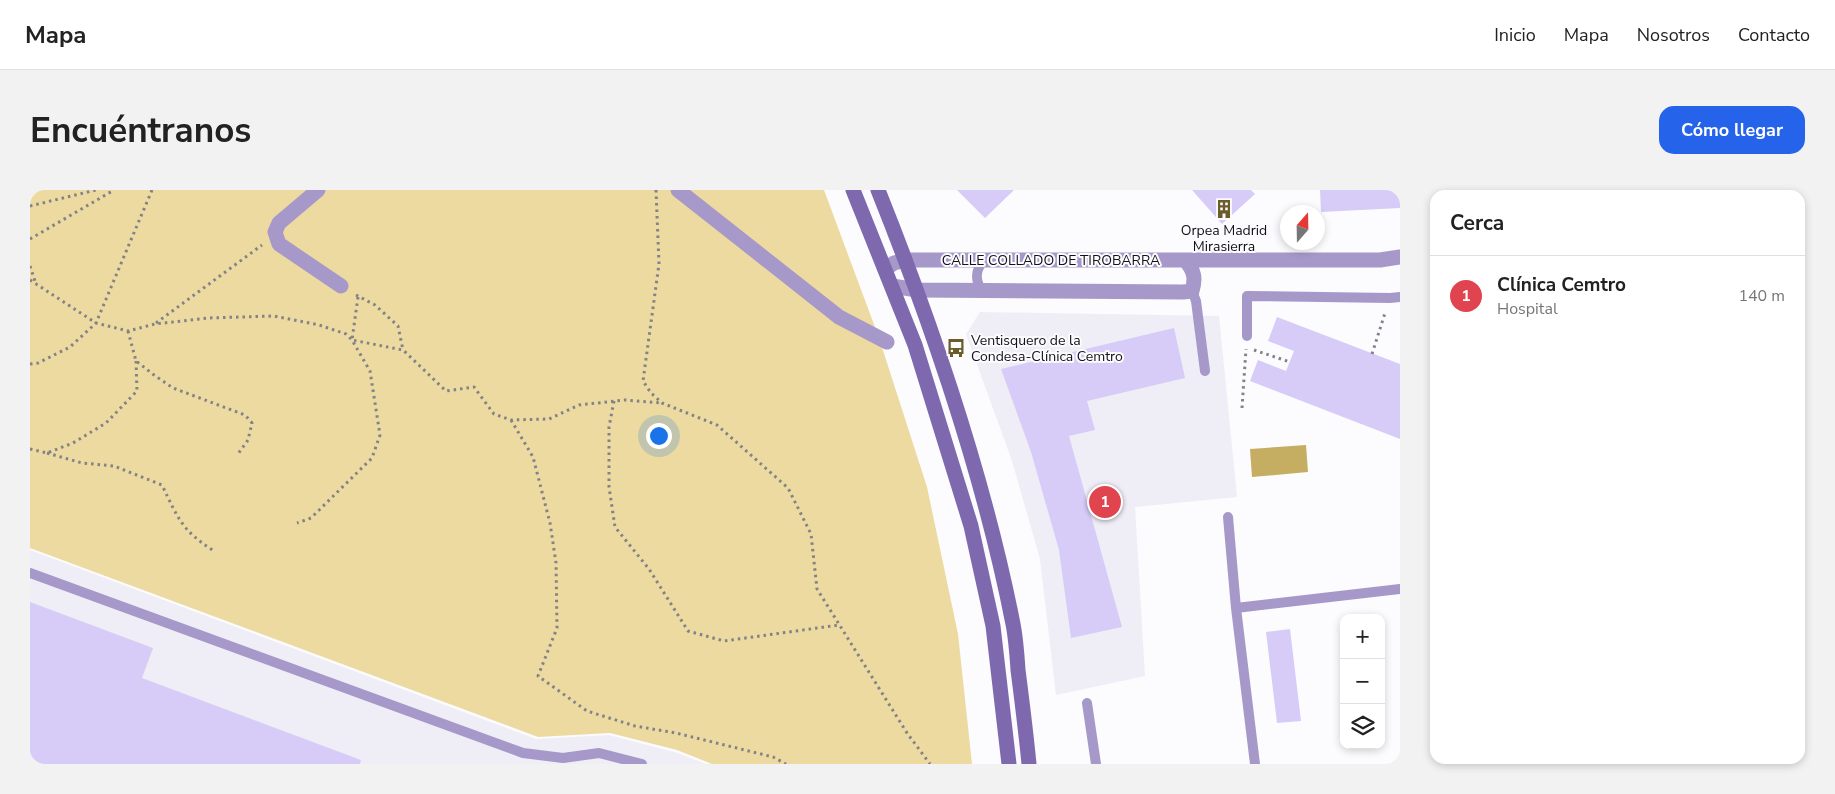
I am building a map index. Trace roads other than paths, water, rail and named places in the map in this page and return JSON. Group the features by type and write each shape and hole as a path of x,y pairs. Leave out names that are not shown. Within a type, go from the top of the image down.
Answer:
{"main road":[{"path":"853,190 915,344 971,526 993,626 1009,764"},
{"path":"878,190 917,290 964,434 990,526 1013,626 1029,764"}],"street":[{"path":"318,190 278,224 274,232 279,244 341,286"},
{"path":"678,190 839,317 887,342"},
{"name":"CALLE COLLADO DE TIROBARRA","path":"885,269 894,263 906,260 1380,260 1400,257"},
{"path":"892,286 917,290 1183,292 1192,291 1195,275 1186,261"}],"lane":[{"path":"982,290 978,284 977,272 978,266 984,260"},
{"path":"1192,291 1196,301 1205,371"},
{"path":"1247,336 1248,296 1395,298"},
{"path":"1228,517 1236,608 1255,764"},
{"path":"30,573 523,753 563,758 599,753 642,764"},
{"path":"1236,608 1400,589"},
{"path":"1087,703 1096,764"}],"place":[{"name":"Orpea Madrid Mirasierra","path":"1224,209"},
{"name":"Ventisquero de la Condesa-Clínica Cemtro","path":"956,348"},
{"name":"Clínica Cemtro","path":"1105,502"}]}
